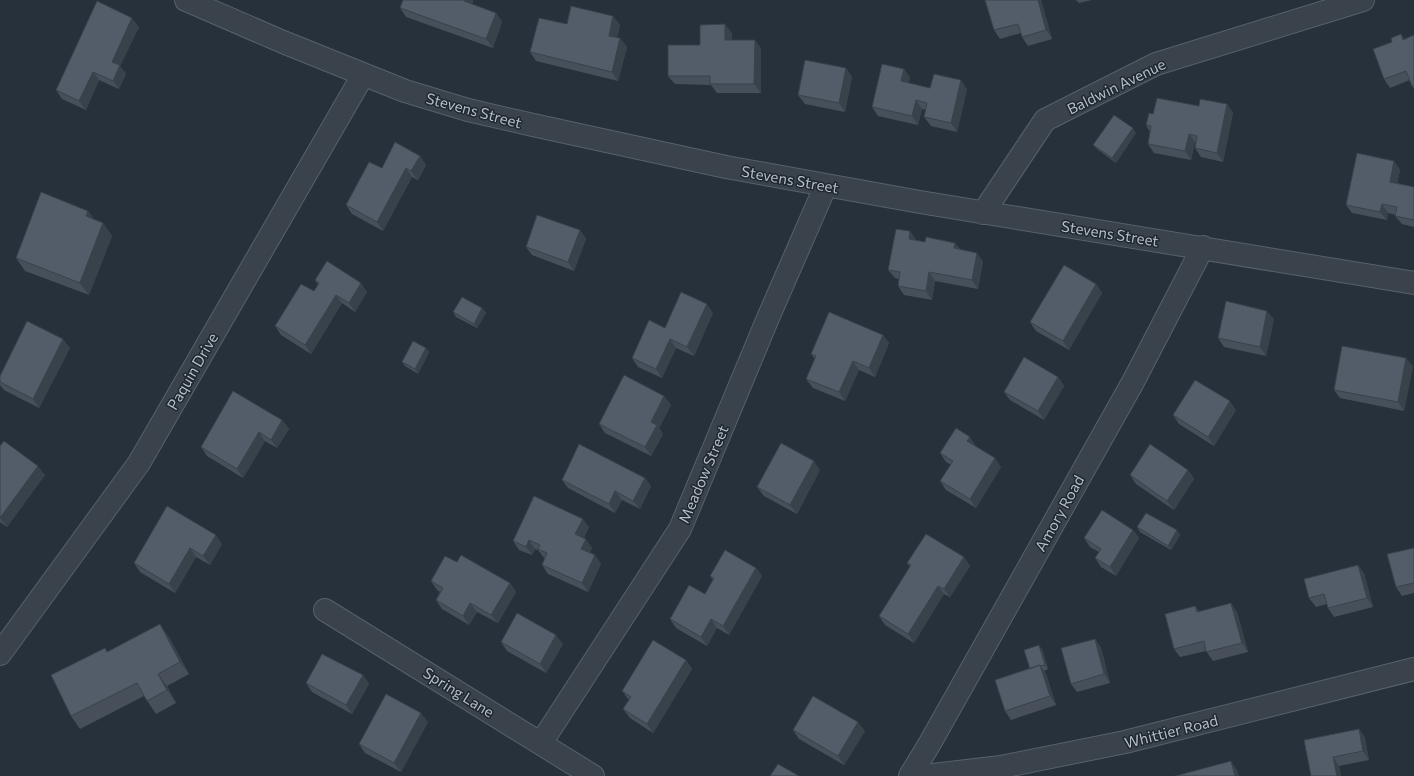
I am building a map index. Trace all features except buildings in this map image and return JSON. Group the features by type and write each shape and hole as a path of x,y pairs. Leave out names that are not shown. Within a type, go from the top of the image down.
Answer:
{"street":[{"name":"Stevens Street","path":"186,0 363,75 468,110 661,154 726,167 983,213 1414,283"},
{"name":"Baldwin Avenue","path":"983,213 1045,120 1156,64 1363,0"},
{"name":"Paquin Drive","path":"0,654 140,463 363,75"},
{"name":"Meadow Street","path":"540,743 680,529 765,325 826,185"},
{"name":"Amory Road","path":"910,776 1134,382 1203,248"},
{"name":"Spring Lane","path":"325,610 593,776"},
{"name":"Whittier Road","path":"924,776 1001,767 1125,742 1414,669"}]}
